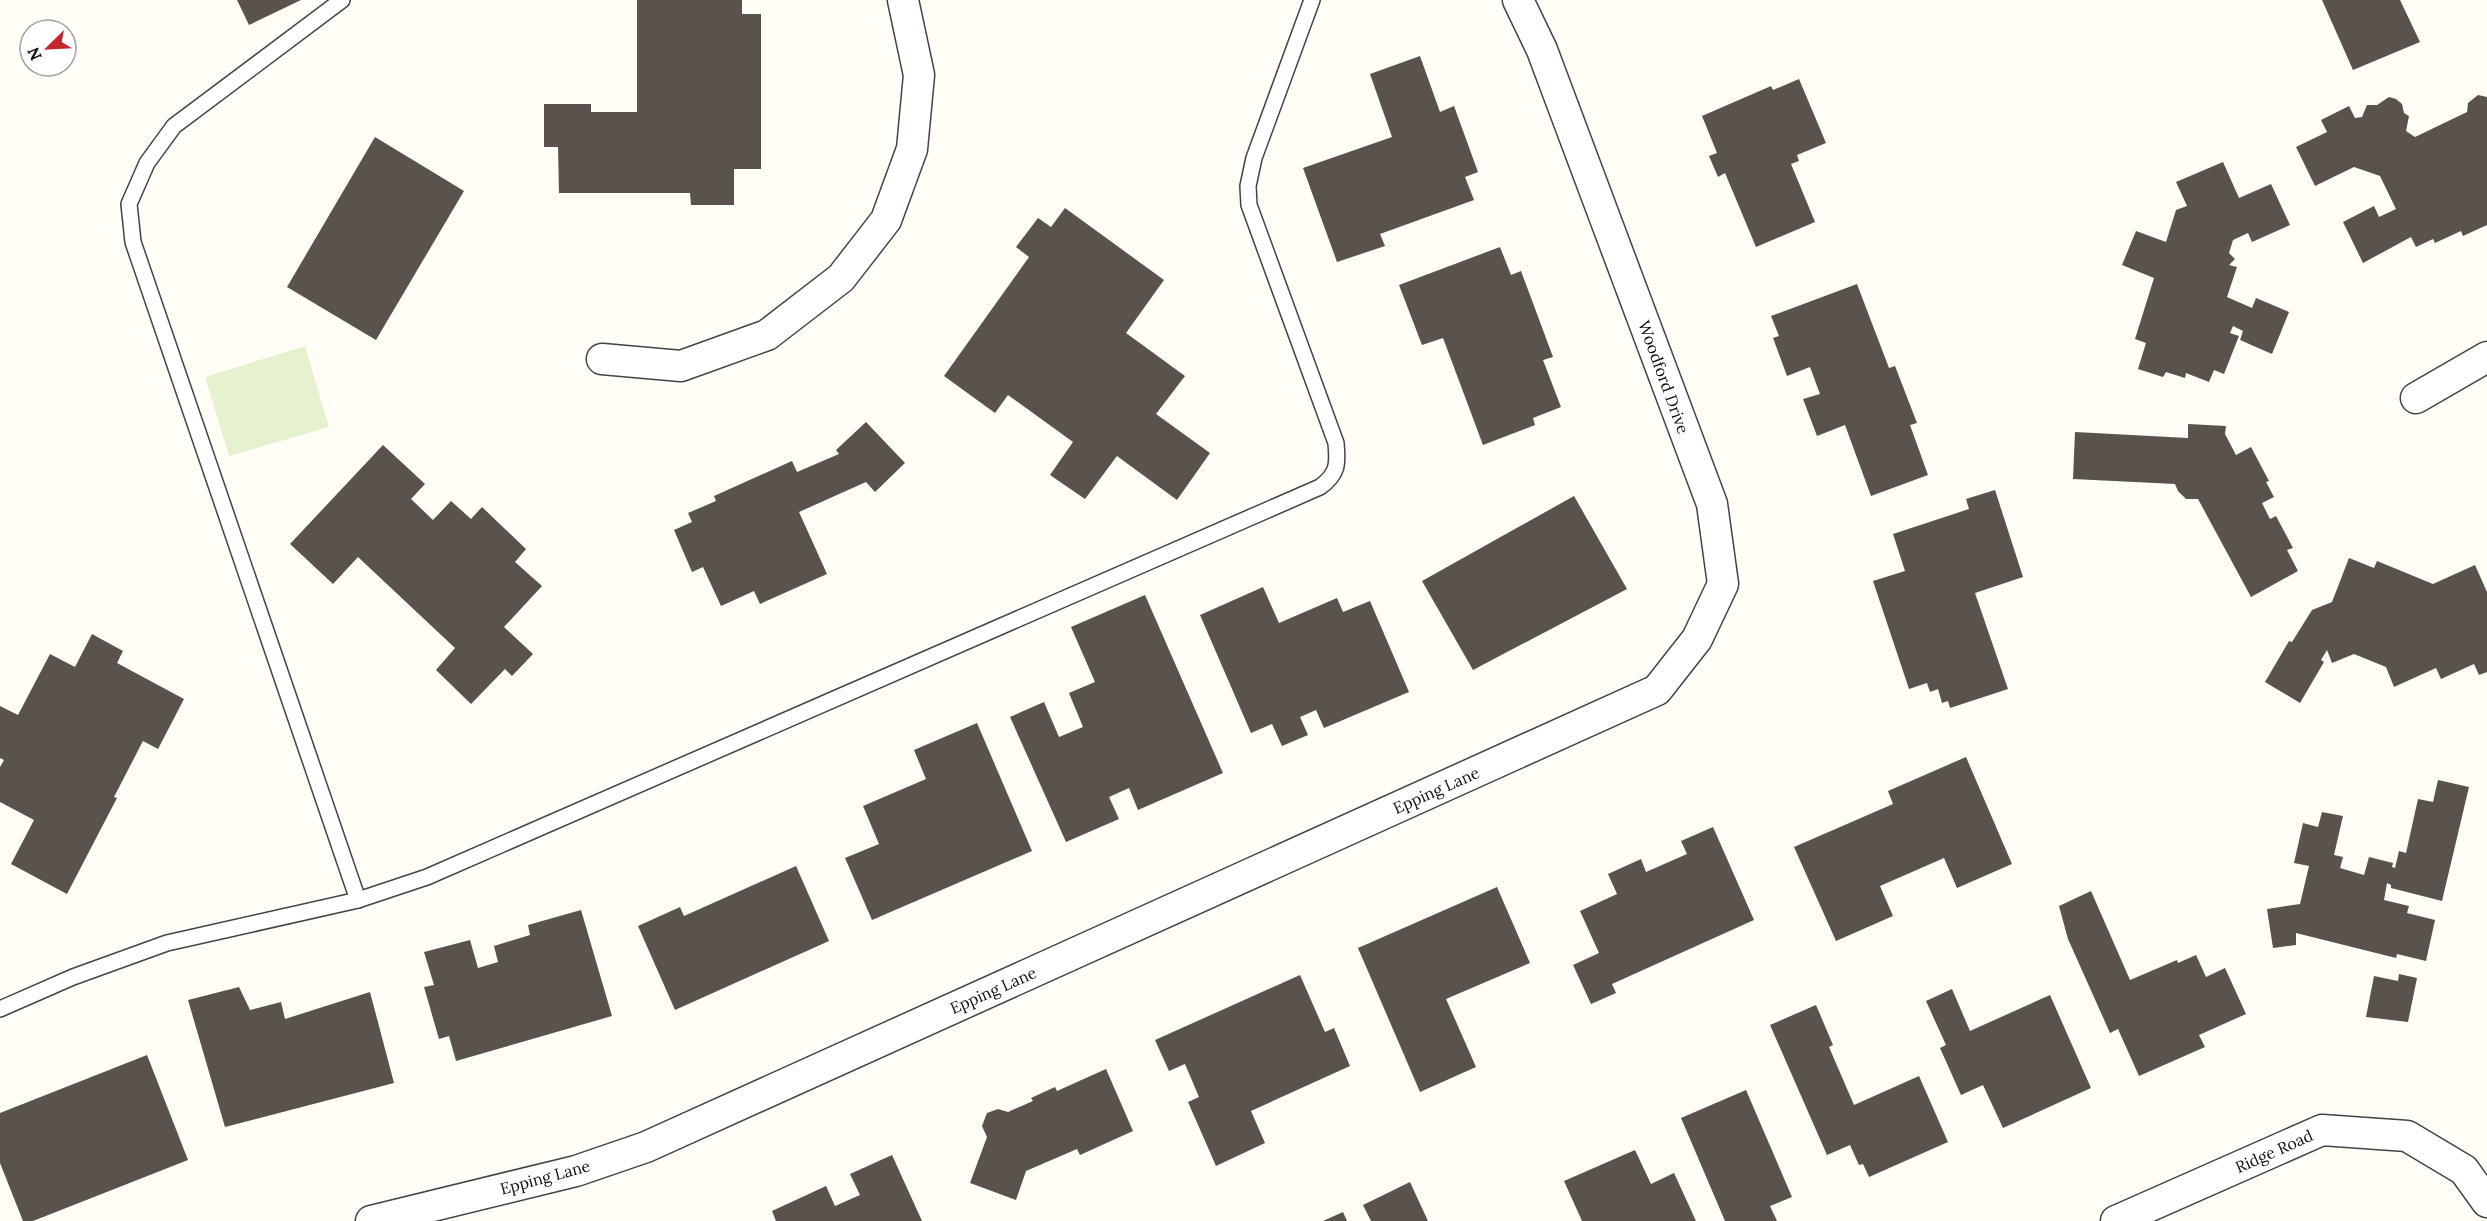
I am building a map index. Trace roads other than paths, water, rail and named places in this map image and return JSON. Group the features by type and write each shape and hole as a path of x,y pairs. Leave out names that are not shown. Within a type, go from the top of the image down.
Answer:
{"street":[{"path":"602,359 681,366 767,335 841,278 886,220 912,149 919,75 903,0"},
{"name":"Woodford Drive","path":"1518,0 1542,50 1712,504 1723,584 1697,639 1657,690 1600,716"},
{"path":"2416,398 2487,357"},
{"name":"Epping Lane","path":"371,1221 576,1171 646,1147 1600,716"},
{"name":"Ridge Road","path":"2116,1221 2322,1130 2407,1136 2464,1170 2487,1202"}],"lane":[{"path":"342,0 174,126 147,163 129,204 133,242 358,900"},
{"path":"0,1009 73,977 167,943 358,900 427,877 1320,486 1331,479 1338,467 1336,443 1249,205 1248,186 1254,158 1312,0"}]}
